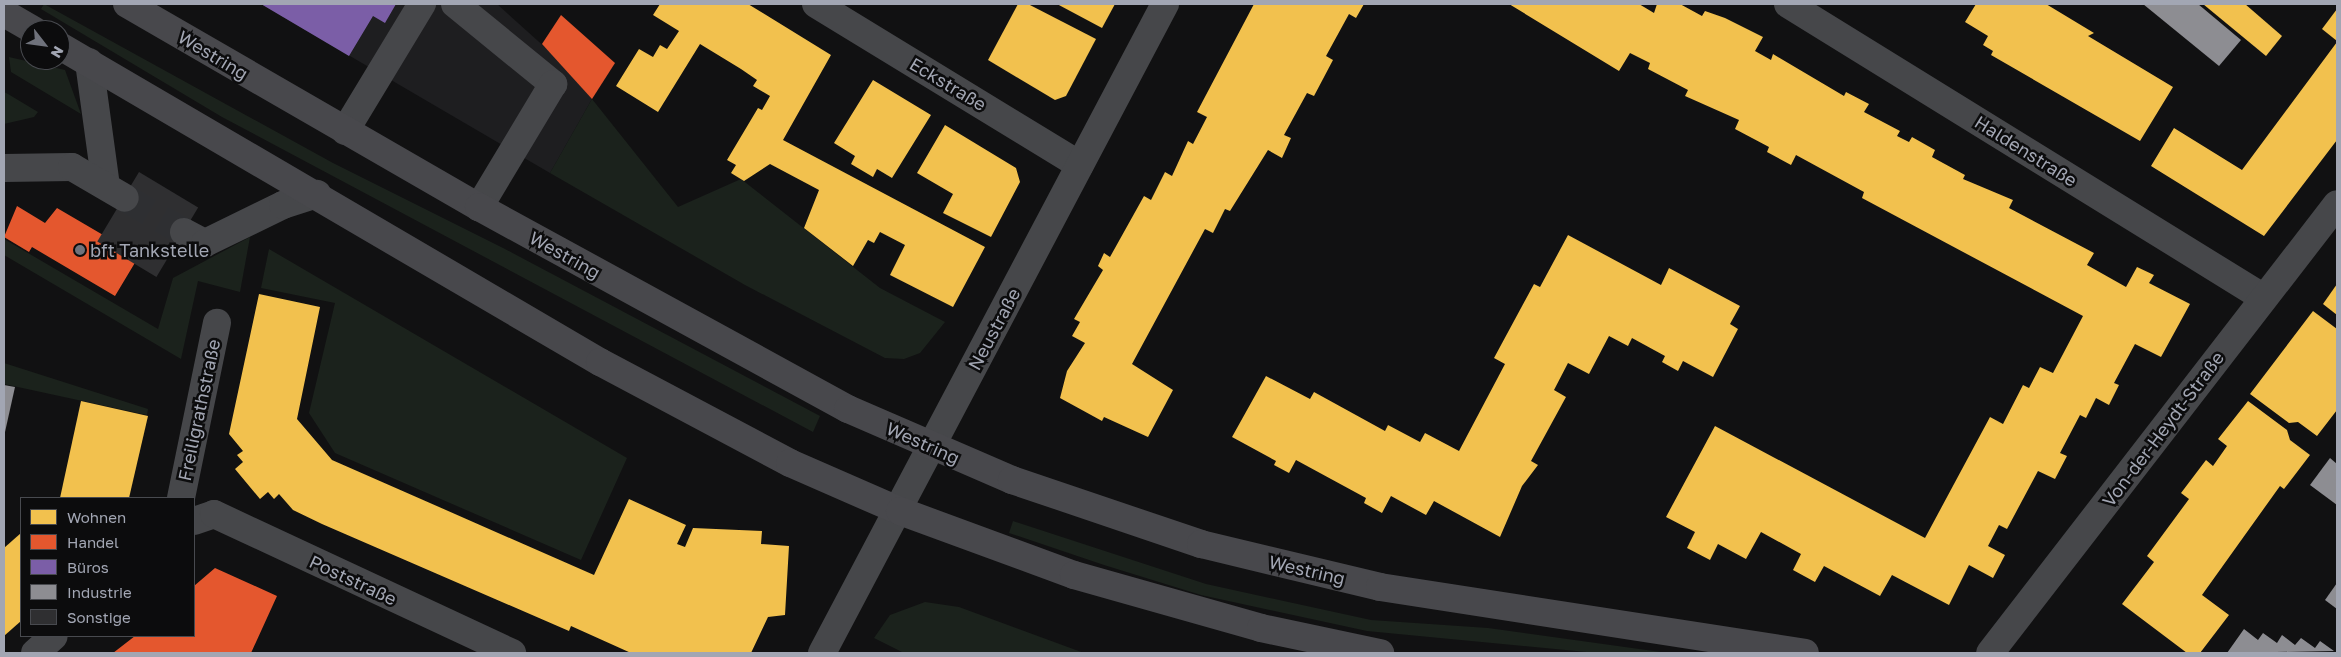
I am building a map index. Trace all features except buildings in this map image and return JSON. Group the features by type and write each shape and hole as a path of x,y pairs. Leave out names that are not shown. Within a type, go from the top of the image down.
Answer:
{"main road":[{"name":"Westring","path":"127,4 480,207 848,409 931,447 1131,522 1264,560 1399,590 1805,653"},
{"path":"4,13 20,22"},
{"path":"70,52 696,415 900,511 1164,603 1380,653"}],"street":[{"path":"345,131 422,4"},
{"path":"455,4 552,84 480,207"},
{"name":"Eckstraße","path":"816,4 1080,165"},
{"name":"Neustraße","path":"822,653 900,511 931,447 1165,4"},
{"name":"Haldenstraße","path":"1788,4 2264,298"},
{"path":"4,168 72,166 115,192 89,62"},
{"path":"184,232 205,243 283,205 317,194"},
{"name":"Von-der-Heydt-Straße","path":"1990,653 2337,204"},
{"name":"Freiligrathstraße","path":"181,497 218,323"},
{"name":"Poststraße","path":"195,521 214,514 512,653"},
{"path":"35,653 53,637"}],"shaded area":[{"path":"44,4 333,163 505,249 820,416 813,432 222,117 70,26 70,20 59,20 41,9"},
{"path":"261,4 497,4 558,59 592,99 550,173"},
{"path":"9,57 20,60 20,70 65,70 81,114 11,72"},
{"path":"4,92 38,112 34,117 4,124"},
{"path":"592,99 678,207 741,179 880,288 945,322 920,353 904,359 885,358 745,285 550,173"},
{"path":"250,237 240,292 198,281 181,359 4,255 4,239 158,329 173,278"},
{"path":"269,249 627,458 581,560 335,453 309,413 335,303 261,288"},
{"path":"4,363 148,409 147,415 4,384"},
{"path":"1013,521 1206,584 1371,620 1488,628 1668,653 1597,653 1367,631 1201,595 1104,565 1009,533"},
{"path":"925,602 959,607 1084,653 904,653 874,638 890,615"}],"tunnel":[{"path":"125,198 184,232"}],"place":[{"name":"bft Tankstelle","path":"80,250"}]}
